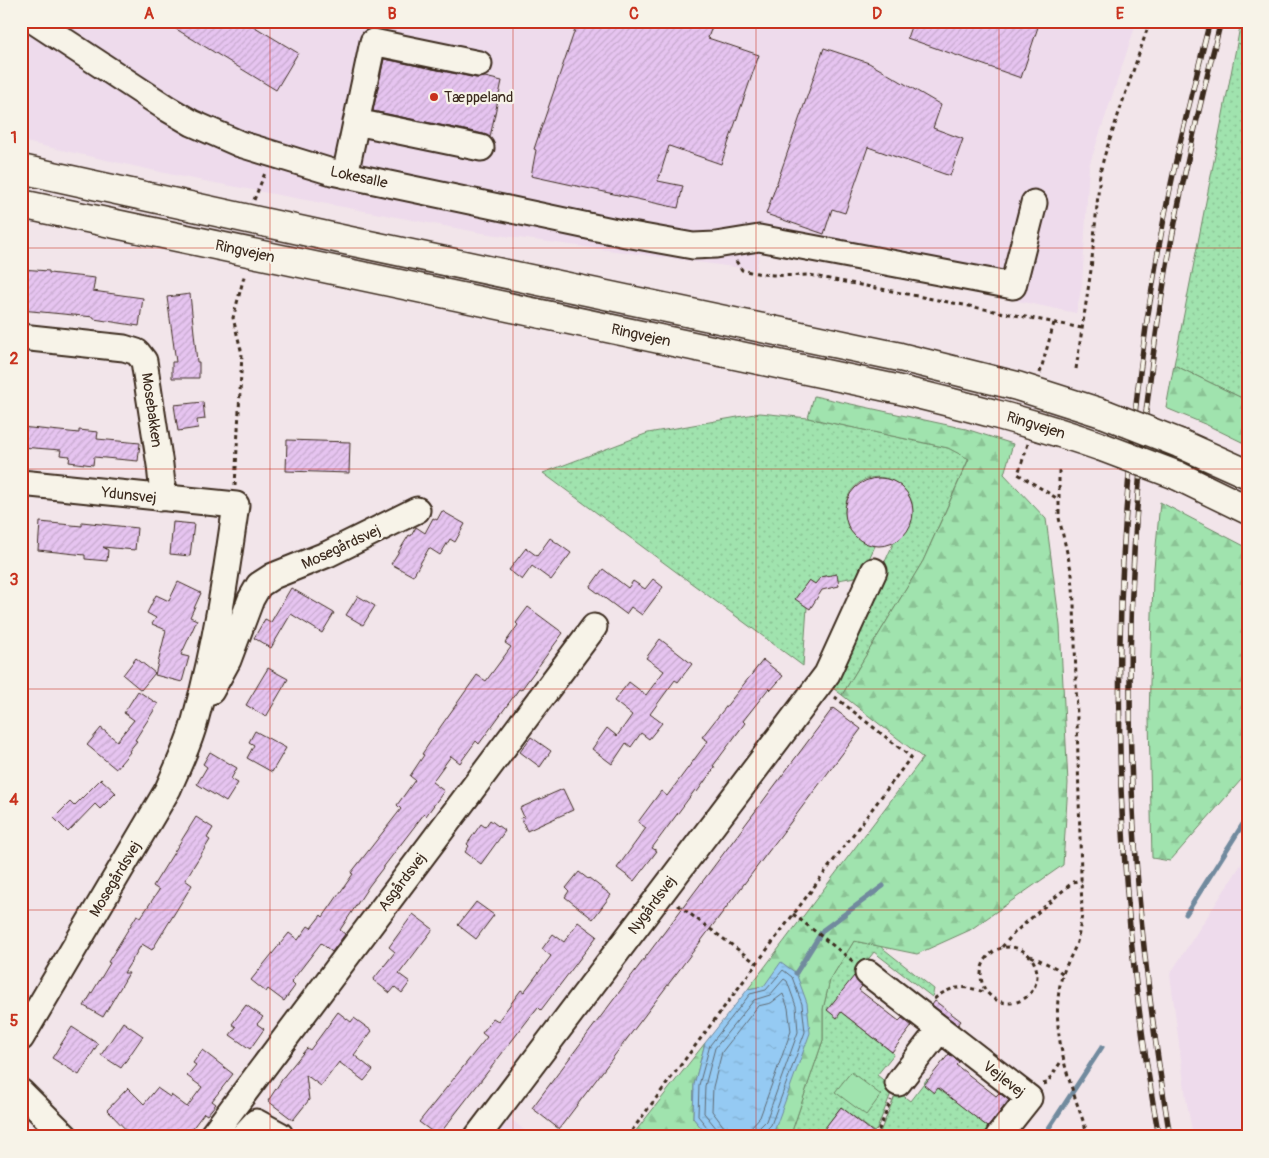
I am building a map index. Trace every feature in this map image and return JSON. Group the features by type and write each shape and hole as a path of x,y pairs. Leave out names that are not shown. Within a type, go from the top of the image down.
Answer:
{"main road":[{"name":"Ringvejen","path":"21,169 345,240 900,357 1017,386 1105,414 1179,443 1248,474"},
{"name":"Ringvejen","path":"21,204 887,387 974,408 1049,428 1102,447 1176,475 1248,510"}],"street":[{"name":"Lokesalle","path":"34,21 168,110 192,123 240,144 345,175 626,234 693,246 759,238 1013,286 1034,203"},
{"path":"345,175 373,42 479,64"},
{"path":"356,122 481,148"},
{"name":"Mosebakken","path":"21,337 124,348 137,352 144,361 160,465 162,485 160,498"},
{"name":"Ydunsvej","path":"21,483 235,505"},
{"name":"Mosegårdsvej","path":"197,715 211,656 226,576 235,505"},
{"name":"Mosegårdsvej","path":"21,1038 168,789 197,715 228,660 251,599 260,585 273,576 328,554 417,510"},
{"name":"Nygårdsvej","path":"481,1135 823,679 874,571"},
{"name":"Asgårdsvej","path":"211,1137 594,628"},
{"name":"Vejlevej","path":"868,973 931,1022 1034,1091 998,1137"},
{"path":"898,1083 931,1022"},
{"path":"21,1092 64,1136"},
{"path":"242,1137 256,1122 280,1135"}],"path":[{"path":"1076,369 1091,270 1100,173 1150,21"},
{"path":"254,200 262,183 269,154"},
{"path":"721,244 742,270 762,275 809,275 1082,328"},
{"path":"235,505 242,354 233,318 246,270"},
{"path":"1039,374 1054,323"},
{"path":"1029,441 1018,474 1059,500"},
{"path":"1059,470 1059,518 1072,574 1082,880 1082,915 1077,943 1063,974 1058,1016 1059,1042 1063,1060 1090,1137"},
{"path":"627,1137 911,757 823,679"},
{"path":"987,993 981,978 983,962 994,950 1001,947 1015,932 1073,882 1082,880"},
{"path":"662,892 756,963"},
{"path":"793,914 868,973"},
{"path":"1001,947 1017,948 1056,968 1063,974"},
{"path":"931,1022 935,998 950,988 967,986 1009,1003 1025,998 1031,993 1037,978 1035,963 1030,956"},
{"path":"1034,1091 1047,1082 1063,1060"},
{"path":"874,1137 878,1132 898,1083"}],"shaded area":[{"path":"21,21 1137,21 1089,166 1082,286 1076,313 761,247 756,270 482,233 183,177 21,141"},
{"path":"1248,854 1248,1137 1193,1137 1170,974"},
{"path":"508,1116 532,1137 492,1137"}],"green space":[{"path":"1241,21 1248,21 1248,46 1237,43"},
{"path":"1237,43 1248,46 1248,401 1174,365"},
{"path":"1174,365 1248,401 1248,445 1166,408"},
{"path":"814,396 966,429 1013,444 1004,474 1046,519 1060,626 1068,783 1063,865 970,930 917,954 854,941 830,980 823,1009 823,1040 790,1137 766,1137 775,1129 764,986 748,989 923,758 842,695 923,561 969,459 948,448 808,418"},
{"path":"760,413 808,418 948,448 969,458 923,561 842,695 829,685 893,544 908,527 913,511 910,497 901,486 889,479 875,477 861,482 848,496 845,512 850,529 860,540 875,546 861,576 838,580 837,574 821,577 815,584 809,580 796,599 807,607 803,666 543,473 648,433"},
{"path":"1160,502 1248,548 1248,772 1170,861 1152,858 1149,718 1153,579"},
{"path":"854,941 880,946 934,989 932,997 874,952 832,1005 894,1054 877,1075 893,1088 877,1129 874,1132 841,1107 818,1137 790,1137 823,1040 823,1009 830,980"},
{"path":"705,1043 694,1085 693,1118 709,1137 631,1137"},
{"path":"851,1072 881,1095 866,1115 835,1092"},
{"path":"927,1079 991,1129 985,1137 940,1137 932,1131 927,1137 878,1137 897,1091 910,1101"}],"water":[{"path":"781,962 796,973 807,1003 810,1033 775,1129 766,1137 709,1137 693,1118 694,1085 705,1043 748,989 764,986"}],"building":[{"path":"163,21 245,21 298,53 276,90"},
{"path":"578,21 714,21 708,38 759,55 721,164 669,146 658,181 683,186 678,208 531,176 536,150 534,149"},
{"path":"913,21 1040,21 1021,78 907,38"},
{"path":"824,48 869,63 941,105 933,128 963,139 950,176 868,147 845,213 832,209 824,234 766,214"},
{"name":"Tæppeland","path":"384,59 476,78 485,77 502,81 490,137 484,134 373,111"},
{"path":"21,269 95,278 93,291 143,298 139,326 94,319 94,317 21,310"},
{"path":"190,294 197,362 199,362 199,378 172,378 172,362 176,362 167,297"},
{"path":"203,402 205,419 197,420 198,428 178,431 174,405"},
{"path":"21,427 79,433 79,430 98,432 97,439 140,443 138,461 94,457 93,465 69,462 70,456 60,455 61,450 21,447"},
{"path":"287,440 350,442 349,473 286,471"},
{"path":"879,478 892,481 903,488 910,499 913,512 910,525 903,536 892,543 879,546 866,543 855,536 848,525 845,512 848,499 855,488 866,481"},
{"path":"442,511 465,524 455,542 450,539 440,555 429,548 413,576 391,564 416,527 425,533 433,518 437,520"},
{"path":"40,522 82,526 82,522 137,528 135,550 103,547 108,550 107,561 85,559 85,555 38,550"},
{"path":"173,522 194,524 190,556 170,554"},
{"path":"550,538 571,553 551,580 532,566 522,580 509,570 526,548 537,556"},
{"path":"603,569 628,588 633,581 645,589 653,579 663,587 642,615 631,607 626,614 590,587"},
{"path":"837,574 839,586 822,590 810,609 795,599 809,580 815,584 821,577"},
{"path":"178,582 201,593 190,617 197,620 181,655 189,657 182,682 155,675 166,630 152,624 156,618 147,613 156,595 169,601"},
{"path":"291,588 334,613 322,633 291,614 271,648 254,638 265,619 271,622"},
{"path":"358,596 375,606 363,625 346,615"},
{"path":"528,607 563,633 479,744 476,741 460,763 451,756 432,782 444,791 369,886 340,930 345,934 332,952 321,943 291,982 295,986 284,1001 268,989 266,992 251,980 289,933 298,940 308,926 311,928 321,915 323,917 353,874 351,873 401,809 397,805 415,780 410,776 441,726 477,675 486,681 511,647 505,643"},
{"path":"660,639 692,664 678,682 675,680 650,714 662,723 649,739 641,733 631,747 626,743 612,764 592,749 607,728 617,736 632,715 614,701 629,682 646,695 664,671 646,658"},
{"path":"136,658 155,673 141,690 123,675"},
{"path":"763,660 783,676 771,690 769,688 743,721 745,723 713,766 715,767 697,792 695,790 652,848 657,851 634,881 617,868 646,828 638,822 661,791 667,796 708,741 702,737"},
{"path":"268,668 288,679 266,717 246,705"},
{"path":"138,691 158,704 135,740 137,741 130,752 116,769 87,745 101,728 117,741 134,720 124,713"},
{"path":"833,708 861,729 559,1129 532,1108"},
{"path":"255,731 286,748 272,772 247,758 254,745 249,742"},
{"path":"531,737 551,751 540,767 520,752"},
{"path":"210,752 237,768 231,779 238,783 226,802 197,784 207,767 203,764"},
{"path":"101,779 116,793 100,809 95,804 68,832 54,818 70,802 74,806"},
{"path":"563,789 573,810 527,831 521,818 524,817 520,808"},
{"path":"196,817 213,828 207,838 210,840 185,880 192,885 152,950 142,944 124,973 129,973 103,1017 84,1006 137,915 141,917 159,890 153,886"},
{"path":"490,820 505,831 481,864 465,852 469,846 467,844 481,824 485,827"},
{"path":"579,872 611,895 593,919 565,897 569,891 566,888"},
{"path":"476,902 494,915 476,939 458,925"},
{"path":"413,914 433,929 399,974 410,982 402,993 395,987 390,993 373,980 395,952 389,947"},
{"path":"578,922 597,936 541,1010 538,1007 438,1136 419,1122 487,1037 482,1033 493,1018 498,1021 521,990 524,992 551,956 542,949 553,934 564,942"},
{"path":"854,976 862,986 859,990 899,1021 902,1018 912,1026 892,1052 841,1012 837,1018 827,1010"},
{"path":"935,1001 961,1021 958,1025 932,1005"},
{"path":"246,1005 263,1017 257,1024 264,1029 250,1049 230,1035 236,1027 232,1024"},
{"path":"338,1012 351,1022 354,1018 372,1031 354,1055 373,1070 364,1081 339,1062 321,1086 306,1075 309,1100 293,1120 268,1101 285,1075 307,1048 310,1050"},
{"path":"123,1022 143,1036 121,1068 101,1055"},
{"path":"72,1027 98,1044 79,1075 52,1058"},
{"path":"202,1050 233,1074 212,1101 216,1104 207,1115 204,1113 186,1137 133,1137 107,1110 128,1088 144,1104 157,1088 170,1097 171,1095 187,1107 202,1087 187,1076 196,1065 193,1063"},
{"path":"949,1054 959,1062 956,1065 996,1096 999,1093 1009,1100 988,1127 938,1088 934,1093 924,1085"},
{"path":"841,1107 879,1137 818,1137"}],"waterway":[{"path":"1186,914 1248,816"},
{"path":"796,973 823,930 883,886"},
{"path":"1043,1137 1102,1047"}],"railway":[{"path":"1159,1137 1142,1029 1129,919 1122,809 1119,698 1122,587 1129,476 1141,367 1157,258 1174,169 1210,21"},
{"path":"1170,1137 1145,957 1134,824 1130,678 1135,531 1149,386 1159,314 1186,167 1221,21"}],"place":[{"name":"Tæppeland","path":"434,97"}]}
